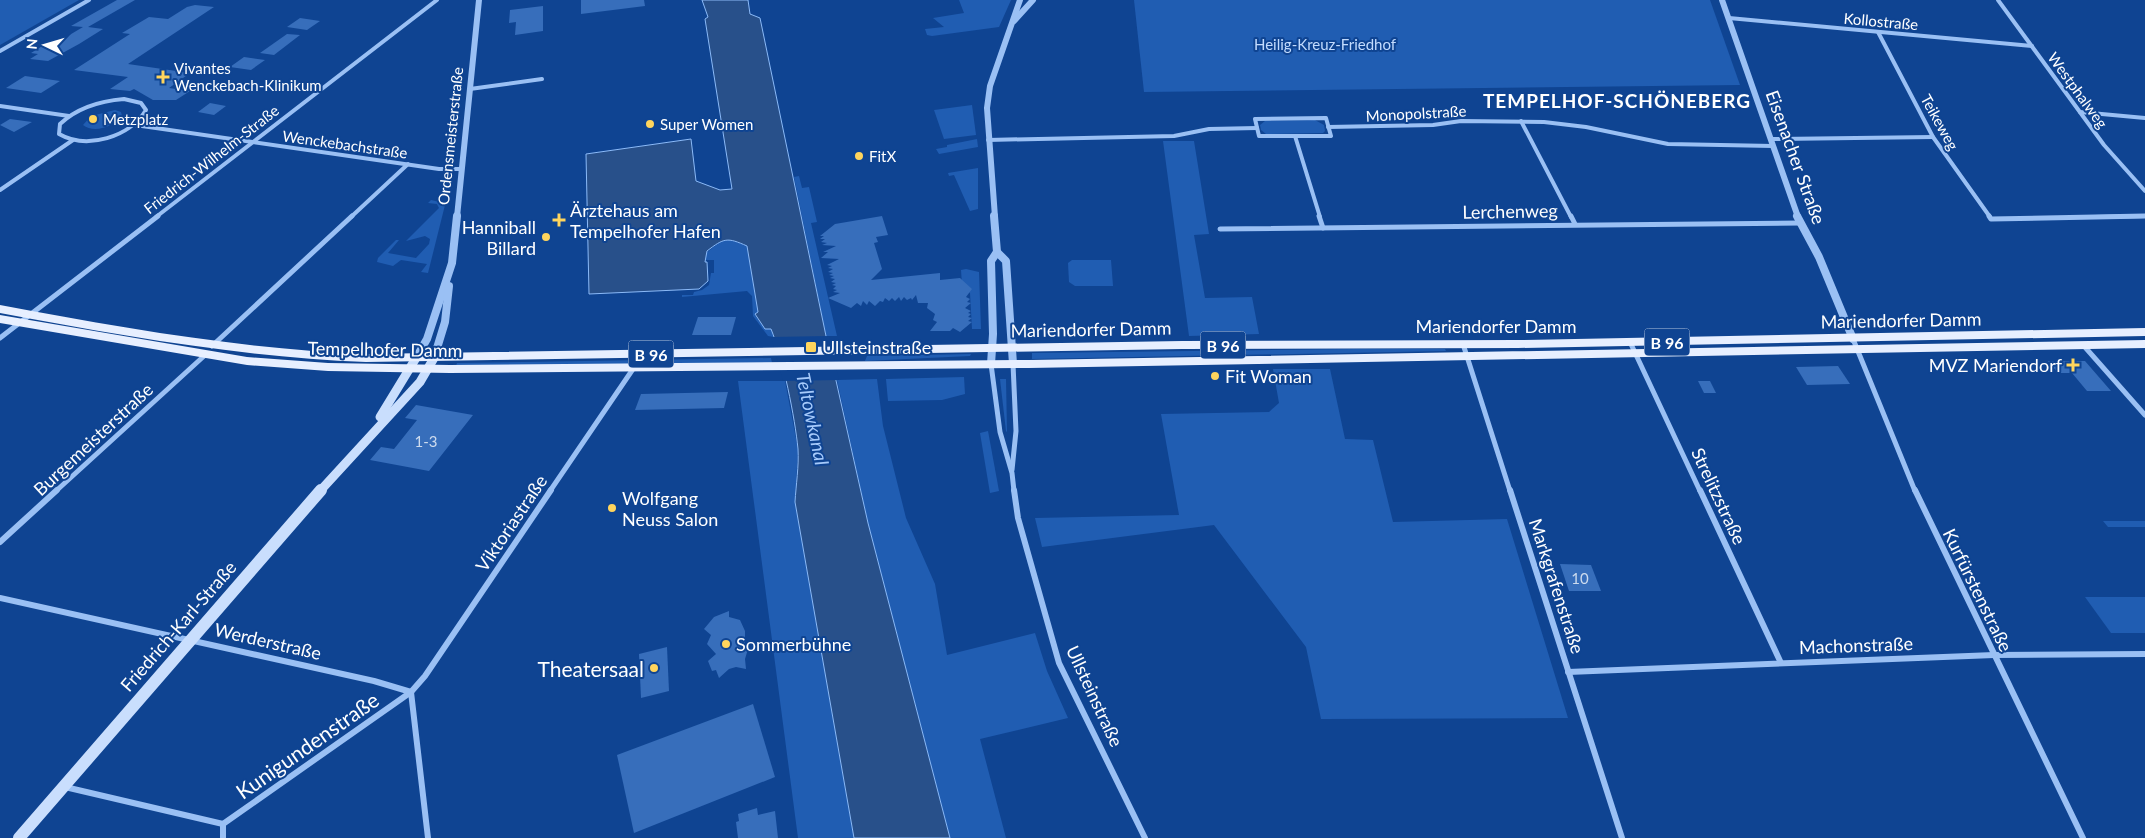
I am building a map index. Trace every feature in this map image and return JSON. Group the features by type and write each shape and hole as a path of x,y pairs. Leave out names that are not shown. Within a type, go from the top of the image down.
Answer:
{"main road":[{"name":"Tempelhofer Damm","path":"0,309 207,351"},
{"name":"Tempelhofer Damm","path":"0,319 304,366 431,363 633,369 773,367"},
{"name":"Mariendorfer Damm","path":"1855,344 2145,332"},
{"name":"Mariendorfer Damm","path":"770,352 1463,344 1632,347 1855,344 2084,346 2145,344"},
{"name":"Mariendorfer Damm","path":"773,367 1467,356 1632,347"},
{"name":"Tempelhofer Damm","path":"431,363 770,352"},
{"name":"Friedrich-Karl-Straße","path":"365,439 413,363"},
{"name":"Friedrich-Karl-Straße","path":"19,838 365,439 420,382 431,363"}],"street":[{"path":"0,51 89,0"},
{"name":"Friedrich-Wilhelm-Straße","path":"0,338 437,0"},
{"name":"Ordensmeisterstraße","path":"431,363 442,340 446,317 479,0"},
{"name":"Ullsteinstraße","path":"1020,0 990,86 987,108 997,252 992,262 992,364 1000,432 1012,474 1018,518 1059,664 1145,838"},
{"name":"Ullsteinstraße","path":"1012,23 1033,0"},
{"name":"Eisenacher Straße","path":"1722,0 1800,223 1820,258 1855,344"},
{"name":"Westphalweg","path":"1998,0 2110,152 2145,191"},
{"name":"Kollostraße","path":"1729,18 2032,46"},
{"name":"Teikeweg","path":"1878,32 1933,137 1990,219 2145,216"},
{"path":"470,89 542,79"},
{"path":"132,100 141,102 146,110 142,119 135,125 108,137 73,140 62,137 58,131 60,124 69,116 105,101 132,100"},
{"path":"0,106 69,116"},
{"path":"2080,112 2145,118"},
{"name":"Monopolstraße","path":"1257,128 1255,119 1326,118 1328,127 1521,121 1577,126 1668,144 1772,143 1933,137"},
{"path":"1521,121 1575,224"},
{"name":"Wenckebachstraße","path":"135,125 451,170 462,169"},
{"path":"988,140 1174,136 1209,128 1257,128 1259,136 1331,136 1328,127"},
{"path":"1295,136 1323,228"},
{"path":"0,190 73,140"},
{"name":"Burgemeisterstraße","path":"0,542 408,164"},
{"name":"Lerchenweg","path":"1220,229 1800,223"},
{"name":"Ullsteinstraße","path":"997,252 1006,261 1012,348 1016,431 1012,474"},
{"name":"Ordensmeisterstraße","path":"413,363 427,339 449,275"},
{"name":"Markgrafenstraße","path":"1463,344 1622,838"},
{"name":"Kurfürstenstraße","path":"1855,344 1916,496 2083,838"},
{"path":"2084,346 2145,415"},
{"name":"Strelitzstraße","path":"1632,347 1781,664"},
{"name":"Viktoriastraße","path":"410,692 425,676 633,369"},
{"name":"Werderstraße","path":"0,598 374,681 410,692"},
{"name":"Machonstraße","path":"1568,672 1994,655 2145,654"},
{"path":"410,692 417,729 428,838"},
{"name":"Kunigundenstraße","path":"223,824 410,692"},
{"path":"63,787 223,824 223,838"}],"green space":[{"path":"0,0 79,0 0,45"},
{"path":"959,0 1011,0 999,27 932,36 927,35 925,29 944,27 933,18 964,13"},
{"name":"Heilig-Kreuz-Friedhof","path":"1134,0 1710,0 1740,85 1144,92"},
{"path":"972,105 976,135 944,139 934,110"},
{"path":"115,110 121,112 122,116 109,126 93,129 83,125 91,116"},
{"path":"1315,120 1324,125 1325,131 1323,133 1266,134 1261,130 1260,125 1265,121"},
{"path":"977,139 978,147 939,154 936,149 947,147 947,145"},
{"path":"1163,141 1194,141 1209,234 1194,235 1205,298 1252,297 1259,334 1189,336"},
{"path":"978,168 978,209 970,211 954,175 949,176 948,173"},
{"path":"799,176 802,188 809,187 817,222 811,223 837,336 826,336 794,177"},
{"path":"431,200 444,203 445,205 428,273 421,272 427,264 401,260 393,266 377,262 378,258 396,240 399,240 388,253 416,258 429,244 430,239 425,236 406,241 439,208 437,204 428,203"},
{"path":"723,239 730,239 747,246 758,312 755,315 765,329 771,329 774,337 768,336 753,316 752,296 747,291 682,297 682,295 693,295 694,292 702,290 709,285 711,273 714,273 714,260 705,260 705,254"},
{"path":"1072,260 1111,260 1113,286 1075,286 1069,282 1068,263"},
{"path":"966,269 979,272 981,329 972,329 970,293 962,285 961,270"},
{"path":"1445,349 1446,351 1032,359 1032,353"},
{"path":"971,354 970,356 865,361 867,356"},
{"path":"771,358 772,363 456,366 457,363"},
{"path":"1273,369 1330,369 1345,439 1373,440 1393,522 1507,519 1568,718 1321,719 1306,647 1214,525 1042,547 1035,518 1179,515 1161,414 1269,412 1279,403"},
{"path":"964,377 965,394 942,400 888,401 886,379"},
{"path":"877,379 883,426 906,518 935,584 947,655 1035,633 1047,671 1068,718 980,739 1006,838 950,838 868,523 837,380"},
{"path":"1000,379 1006,379 1007,432 1006,431"},
{"path":"738,381 785,381 798,449 795,502 854,838 798,838"},
{"path":"988,431 999,491 990,493 980,433"},
{"path":"2103,521 2145,521 2145,527 2108,527"},
{"path":"2085,597 2145,597 2145,633 2111,633"}],"water":[{"name":"Teltowkanal","path":"702,0 748,0 750,14 760,18 826,336 868,523 950,838 854,838 795,502 798,449 794,421 780,356 771,329 765,329 755,314 758,312 747,246 735,241 726,240 707,251 705,262 707,262 708,281 699,289 589,294 586,154 691,139 696,181 720,190 732,189 705,19 708,17"}],"pier":[{"path":"829,336 839,380 783,381 771,337"}],"building":[{"path":"117,0 135,0 88,27 103,29 79,44 48,61 30,59 38,54 31,53 49,42 56,43 83,27 71,26"},
{"path":"581,0 644,0 645,6 581,14"},
{"path":"195,5 214,7 128,64 190,73 169,88 190,91 176,100 153,100 134,89 130,91 110,89 128,77 74,70 130,34 122,33 149,17 168,19 187,7"},
{"path":"543,6 543,31 515,35 516,22 509,23 510,10"},
{"path":"300,18 320,21 307,30 287,27"},
{"path":"287,34 300,35 274,55 260,53"},
{"path":"244,57 265,60 251,70 230,67"},
{"path":"25,76 60,81 41,93 6,88"},
{"path":"210,103 226,106 214,115 198,112"},
{"path":"10,119 32,122 14,132 0,125"},
{"path":"882,216 888,235 876,237 878,242 874,243 882,269 871,280 940,273 940,280 960,278 972,289 966,297 970,299 967,302 971,303 965,308 971,311 968,313 971,314 968,317 972,318 968,321 972,322 960,332 953,328 950,331 930,331 937,322 933,320 935,314 927,308 928,303 918,303 916,295 912,300 911,298 907,300 904,297 901,301 899,297 895,301 892,298 889,301 885,298 883,302 880,301 875,306 869,301 867,305 863,301 861,306 857,303 851,308 828,298 840,293 833,292 837,290 833,289 836,286 832,285 836,283 831,282 835,279 830,278 834,276 829,275 833,273 828,272 833,269 828,268 832,266 827,265 839,259 821,258 828,252 823,252 836,246 822,245 827,243 821,242 825,239 820,239 824,236 820,236 835,224"},
{"path":"698,317 736,317 731,335 692,335"},
{"path":"2048,361 2085,361 2111,391 2087,391 2072,373 2058,373"},
{"path":"1838,366 1850,384 1807,385 1796,367"},
{"path":"1698,381 1710,381 1716,393 1704,393"},
{"path":"728,392 724,408 635,410 641,394"},
{"path":"416,405 473,415 429,471 370,460 381,447 394,449 417,420 405,418"},
{"path":"1560,564 1591,565 1601,591 1569,591"},
{"name":"Sommerbühne","path":"729,611 729,617 740,620 745,631 745,643 748,649 745,659 746,669 736,667 729,669 719,678 716,670 712,671 708,661 716,654 707,644 711,635 704,629 714,617"},
{"name":"Theatersaal","path":"667,647 669,691 641,698 639,654"},
{"path":"753,704 775,777 634,833 617,755"},
{"path":"757,808 758,815 775,811 778,838 738,838 736,822 739,821 738,814"}],"place":[{"name":"Vivantes Wenckebach-Klinikum","path":"163,77"},
{"name":"Metzplatz","path":"93,119"},
{"name":"Super Women","path":"650,124"},
{"name":"FitX","path":"859,156"},
{"name":"Ärztehaus am Tempelhofer Hafen","path":"559,220"},
{"name":"Hanniball Billard","path":"546,237"},
{"name":"Ullsteinstraße","path":"811,347"},
{"name":"MVZ Mariendorf","path":"2073,365"},
{"name":"Fit Woman","path":"1215,376"},
{"name":"Wolfgang Neuss Salon","path":"612,508"},
{"name":"Sommerbühne","path":"726,644"},
{"name":"Theatersaal","path":"654,668"}],"district":[{"name":"TEMPELHOF-SCHÖNEBERG","path":"1617,100"}]}
